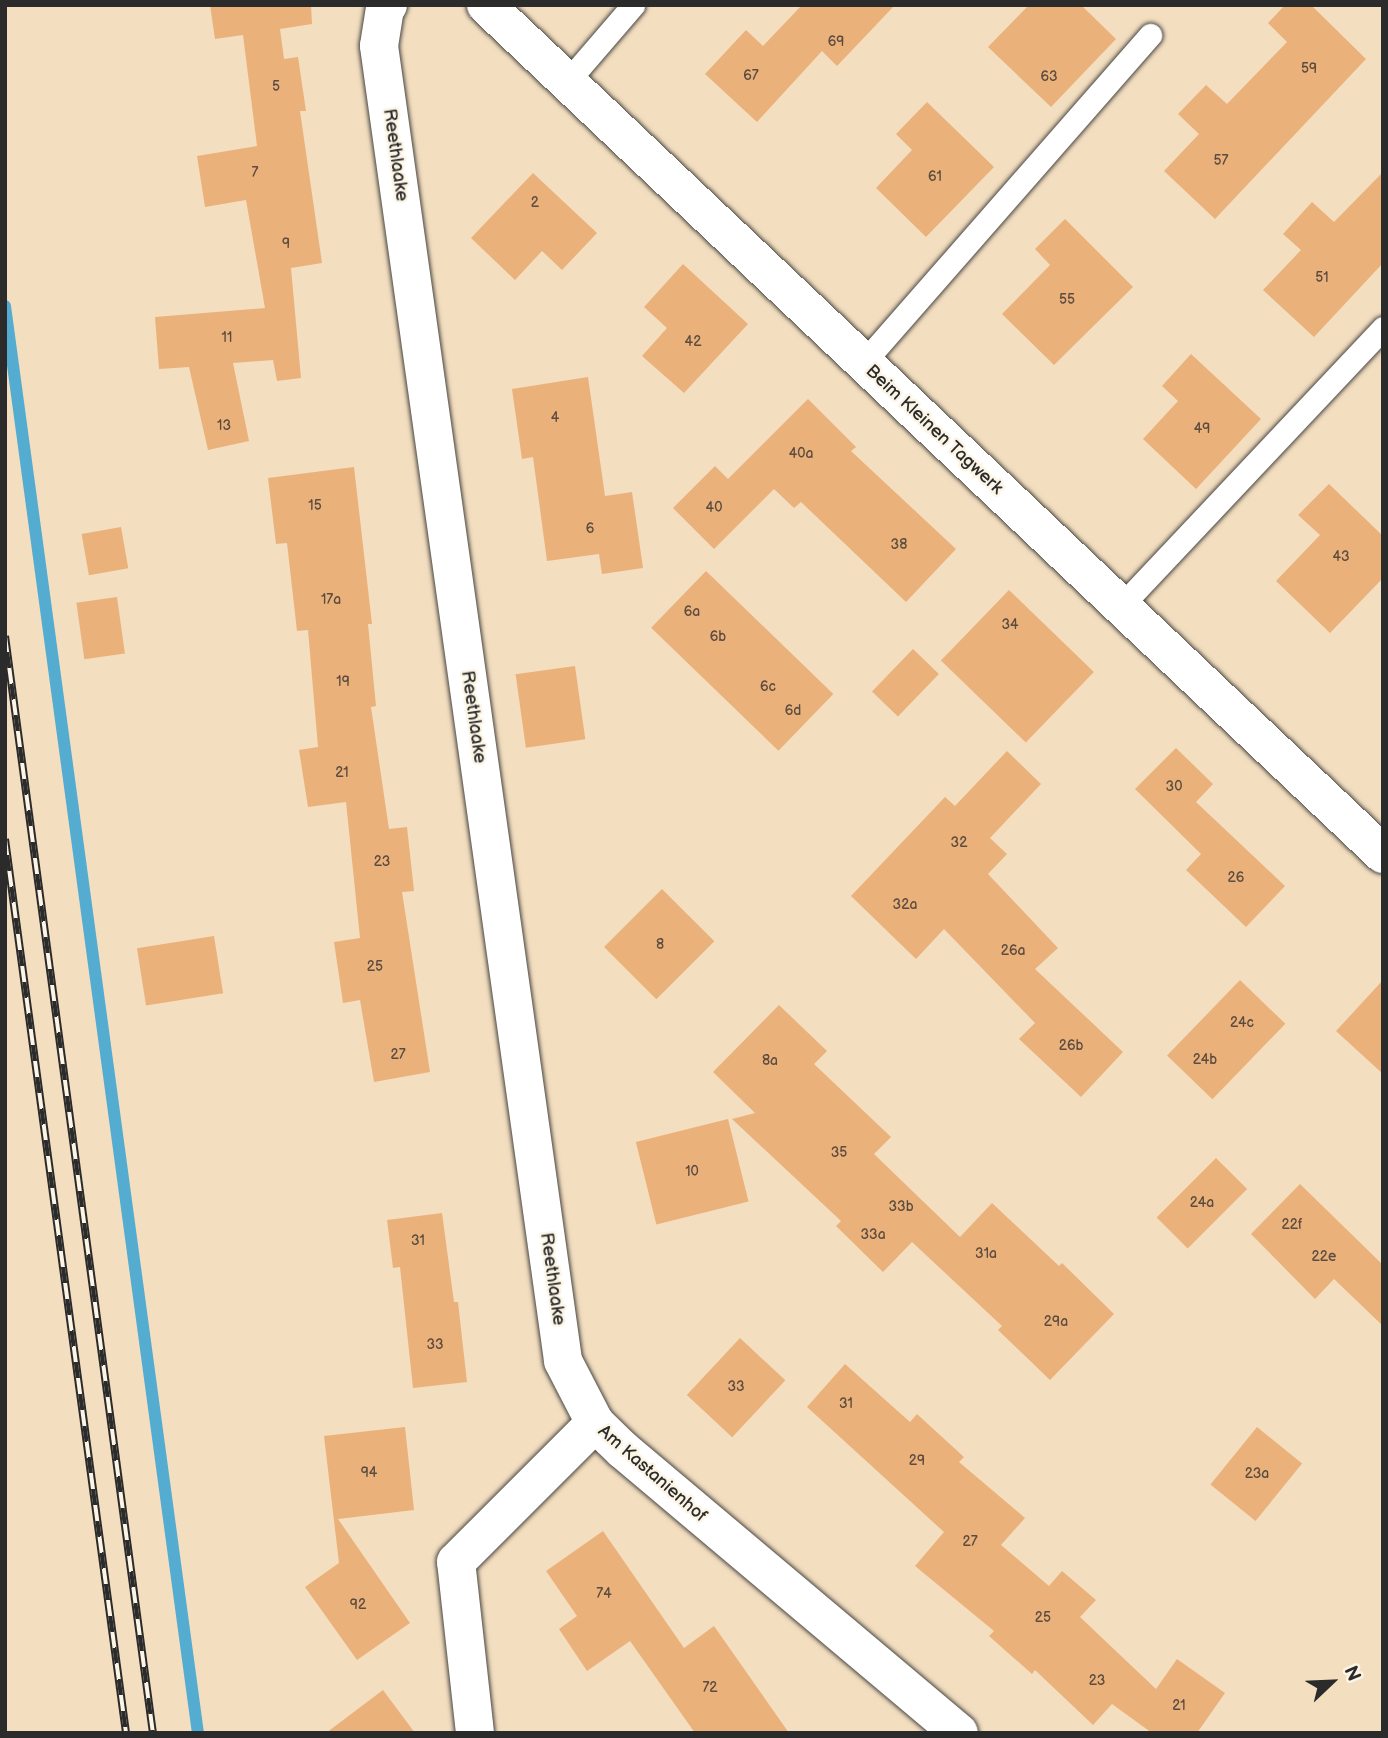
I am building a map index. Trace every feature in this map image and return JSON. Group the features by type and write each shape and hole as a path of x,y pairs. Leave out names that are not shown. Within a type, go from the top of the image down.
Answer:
{"street":[{"name":"Reethlaake","path":"388,5 385,8 379,46 563,1361 595,1423"},
{"name":"Beim Kleinen Tagwerk","path":"486,5 1383,854"},
{"name":"Am Kastanienhof","path":"475,1733 456,1562 595,1423 623,1450 959,1733"}],"lane":[{"path":"566,83 633,5"},
{"path":"863,363 1150,35"},
{"path":"1121,606 1383,328"}],"building":[{"path":"210,5 311,5 312,24 280,29 284,59 298,57 306,111 300,111 322,263 291,268 301,378 277,381 273,360 233,363 249,441 208,450 189,367 159,369 155,317 265,308 246,200 205,207 197,156 257,146 243,35 215,39"},
{"path":"802,5 895,5 837,66 822,51 757,122 705,74 746,30 763,46"},
{"path":"1029,5 1081,5 1116,39 1051,107 988,47"},
{"path":"1285,5 1311,5 1366,59 1215,219 1164,171 1199,134 1178,114 1206,85 1227,104 1287,42 1268,23"},
{"path":"927,102 994,167 926,237 876,188 912,150 896,134"},
{"path":"1383,172 1383,263 1314,337 1263,290 1301,250 1283,234 1312,202 1334,222"},
{"path":"533,173 597,233 562,270 542,251 515,280 471,238"},
{"path":"1065,219 1133,287 1054,365 1002,314 1050,265 1035,249"},
{"path":"683,264 748,324 684,393 642,356 667,328 644,307"},
{"path":"1191,354 1261,419 1196,489 1143,439 1178,401 1162,386"},
{"path":"588,377 605,496 632,492 643,568 602,574 599,554 547,561 533,457 522,459 512,389"},
{"path":"808,399 856,447 851,451 956,549 906,602 801,502 794,508 774,489 714,549 673,508 715,466 728,479"},
{"path":"354,467 372,624 368,624 376,706 371,707 389,829 407,827 414,891 402,892 430,1072 374,1082 360,1000 343,1003 334,942 360,938 346,802 308,807 299,750 318,747 308,630 297,631 287,543 276,544 268,478"},
{"path":"1329,484 1383,536 1383,578 1330,633 1276,581 1320,535 1298,515"},
{"path":"121,527 128,568 89,575 82,534"},
{"path":"706,571 833,694 778,751 651,628"},
{"path":"1009,590 1094,672 1026,742 941,660"},
{"path":"117,597 125,653 84,659 76,603"},
{"path":"913,649 939,674 898,716 872,691"},
{"path":"575,666 585,739 526,748 516,674"},
{"path":"1176,748 1213,784 1196,802 1285,886 1246,927 1186,870 1201,854 1135,789"},
{"path":"1007,751 1041,784 990,838 1007,854 988,874 1058,948 1035,969 1123,1052 1081,1097 1019,1039 1035,1023 944,929 916,959 851,896 945,797 955,806"},
{"path":"662,889 714,941 656,999 604,947"},
{"path":"214,936 223,993 146,1005 137,948"},
{"path":"1240,980 1285,1024 1212,1099 1167,1056"},
{"path":"1383,980 1383,1074 1336,1031"},
{"path":"779,1005 827,1051 814,1064 891,1137 874,1154 960,1237 992,1203 1059,1266 1062,1263 1114,1314 1050,1380 998,1330 1002,1326 912,1242 883,1272 836,1226 841,1221 732,1119 755,1113 713,1072"},
{"path":"728,1119 749,1201 656,1224 636,1142"},
{"path":"1216,1158 1247,1189 1188,1249 1157,1217"},
{"path":"1300,1184 1383,1265 1383,1326 1334,1279 1315,1299 1251,1234"},
{"path":"442,1213 454,1302 458,1302 467,1382 413,1388 400,1267 393,1268 387,1220"},
{"path":"740,1338 785,1380 732,1437 687,1395"},
{"path":"845,1364 910,1422 917,1414 964,1457 959,1462 1025,1518 1001,1545 1049,1586 1062,1571 1096,1600 1080,1617 1156,1689 1177,1659 1225,1693 1197,1733 1152,1733 1112,1704 1093,1725 1035,1670 1032,1674 989,1636 994,1631 915,1566 944,1532 807,1407"},
{"path":"405,1427 414,1510 338,1519 410,1623 357,1660 305,1587 339,1563 324,1436"},
{"path":"1257,1427 1302,1464 1256,1521 1210,1485"},
{"path":"603,1531 684,1648 714,1626 789,1733 695,1733 630,1641 587,1671 559,1629 577,1616 546,1571"},
{"path":"383,1690 415,1733 326,1733"}],"waterway":[{"path":"5,306 198,1733"}],"railway":[{"path":"5,636 153,1733"},
{"path":"5,839 126,1733"}]}
